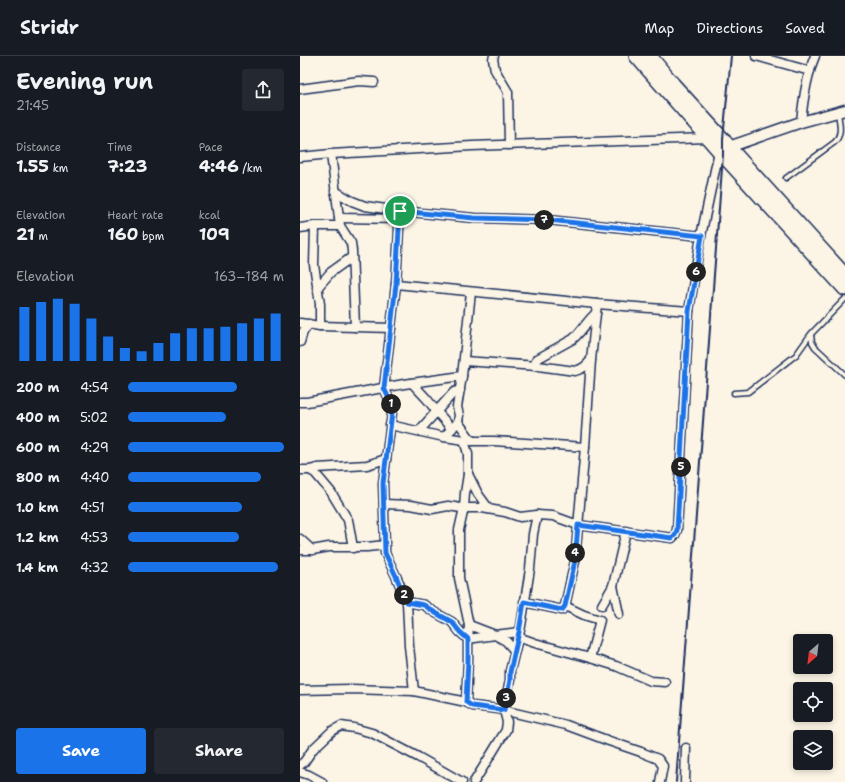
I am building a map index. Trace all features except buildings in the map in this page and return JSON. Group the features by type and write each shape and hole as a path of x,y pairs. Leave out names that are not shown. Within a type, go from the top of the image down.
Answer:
{"highway":[{"path":"636,56 708,138 724,149 845,275"},
{"path":"650,56 673,84 723,139 724,149 845,289"}],"street":[{"path":"494,56 493,59 495,70 508,92 509,145"},
{"path":"756,56 810,71"},
{"path":"801,122 810,71 815,56"},
{"path":"300,89 359,81 374,82"},
{"path":"384,504 411,505 432,509 448,506 482,508 505,512 520,517 537,515 553,516 578,525 672,538 677,530 689,311 702,236 724,149 801,122 842,111"},
{"path":"300,157 464,146 708,138"},
{"path":"330,154 339,222 351,243 355,327"},
{"path":"335,191 352,201 365,206 400,215"},
{"path":"300,228 400,215 548,220 702,236"},
{"path":"400,215 396,284 384,388 391,403 392,413 383,483 385,553 407,602 414,691"},
{"path":"315,226 314,265 320,304 320,326"},
{"path":"317,288 331,272 352,257"},
{"path":"396,284 597,304 689,311"},
{"path":"444,437 458,422 459,415 457,407 464,361 471,292"},
{"path":"524,602 562,610 565,606 575,561 591,360 597,304"},
{"path":"532,363 573,339 596,313"},
{"path":"300,324 391,328"},
{"path":"300,342 302,332 309,324"},
{"path":"464,361 532,363 575,371 581,370 591,360"},
{"path":"300,402 462,376"},
{"path":"412,383 452,429"},
{"path":"420,432 454,392 460,390"},
{"path":"458,422 468,440 468,474 464,508 459,530 459,578 469,625 466,702"},
{"path":"390,425 444,437 468,440 584,447"},
{"path":"300,470 367,465 386,459"},
{"path":"310,470 315,473 332,492 348,520 353,548"},
{"path":"468,474 478,494 489,509"},
{"path":"474,782 506,730 507,722 504,710 510,680 510,672 519,635 537,515"},
{"path":"602,605 613,586 626,531"},
{"path":"300,538 312,550"},
{"path":"300,550 312,550 329,547 353,548 385,545"},
{"path":"613,586 619,614"},
{"path":"407,602 424,605 452,622 468,639"},
{"path":"565,606 584,615 600,620 590,658"},
{"path":"469,625 495,634 506,641 515,651"},
{"path":"468,639 495,634 519,635 558,650 616,666 651,681 665,682"},
{"path":"300,690 351,689 414,691 466,702 472,706 504,710 566,725 609,742 658,758 663,766 660,782"},
{"path":"300,765 304,762 312,749 332,731 341,726 372,733 462,782"},
{"path":"684,782 686,748"},
{"path":"300,772 322,782"}],"lane":[{"path":"786,178 839,138 842,111"},
{"path":"734,393 748,392 796,355 811,334 845,299"},
{"path":"811,334 812,342 815,347 845,375"}],"railway":[{"path":"676,782 723,139 731,56"}],"route":[{"path":"400,211 474,218 548,220 702,236 689,311 677,530 675,535 672,538 578,525 575,561 565,606 562,610 524,602 504,710 472,706 466,702 468,639 452,622 424,605 407,602 385,553 383,483 392,413 391,403 384,388 396,284 400,211"}]}
